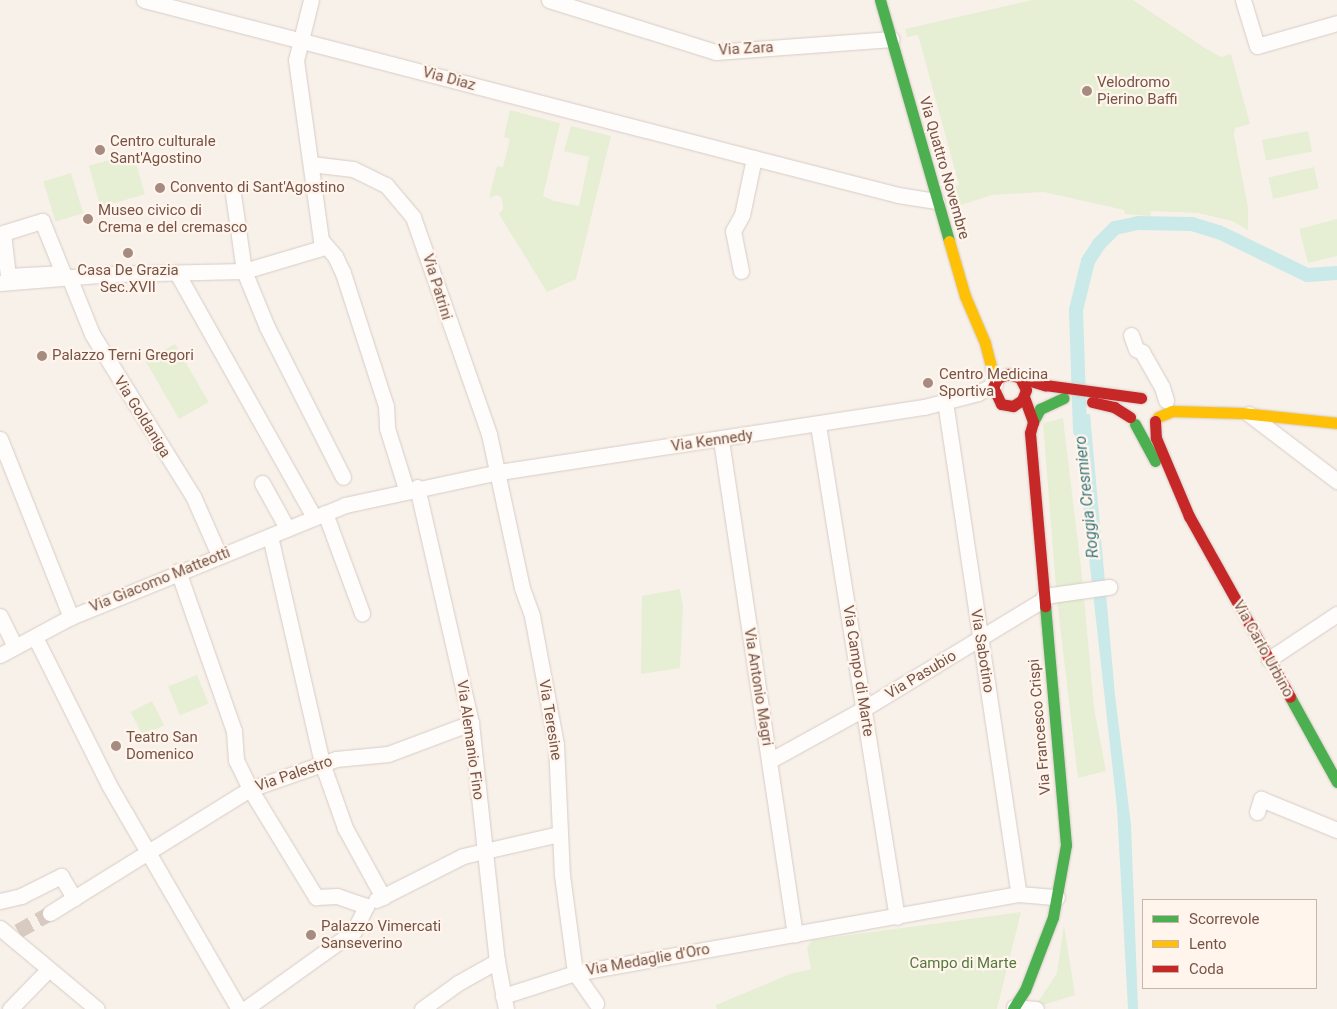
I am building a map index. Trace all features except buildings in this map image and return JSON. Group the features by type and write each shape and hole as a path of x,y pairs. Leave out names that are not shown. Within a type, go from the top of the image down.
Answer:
{"street":[{"name":"Via Diaz","path":"144,0 754,158 937,201"},
{"path":"0,283 66,275 244,271 325,247 296,60 298,40 311,0"},
{"name":"Via Zara","path":"549,0 716,52 892,39"},
{"name":"Via Quattro Novembre","path":"880,0 965,296 985,343 995,383"},
{"path":"1243,0 1257,46 1337,22"},
{"path":"742,271 733,231 742,215 754,158"},
{"name":"Via Patrini","path":"311,164 353,169 386,185 413,217 499,472"},
{"path":"233,194 244,271 270,335 343,477"},
{"name":"Via Goldaniga","path":"66,275 8,276 3,233 42,220 92,334 193,496 220,555"},
{"name":"Via Alemanio Fino","path":"325,247 335,256 343,273 386,406 387,428 412,488 471,723 497,961 505,1003"},
{"path":"177,273 319,515 362,613"},
{"path":"1131,335 1136,349 1142,352 1162,387 1166,400"},
{"name":"Via Quattro Novembre","path":"985,343 1017,376"},
{"path":"1003,375 1017,376 1063,393 1040,409 1032,427 1003,404 993,392 995,383 1003,375"},
{"path":"1003,404 1018,404 1024,396 1024,384 1017,376"},
{"name":"Via Kennedy","path":"412,488 499,472 721,440 924,407 978,393 995,383"},
{"path":"1024,396 1063,393 1094,397 1166,400 1207,404 1245,413 1337,481"},
{"name":"Via Francesco Crispi","path":"1014,1008 1025,990 1057,897 1066,844 1044,598 1032,427 1024,396"},
{"path":"1094,397 1114,407 1145,427 1172,411 1245,413 1337,423"},
{"path":"1145,399 1157,406 1156,419"},
{"path":"1133,421 1130,408 1145,399"},
{"name":"Via Kennedy","path":"924,407 946,408 1003,404"},
{"name":"Via Sabotino","path":"946,408 1019,894"},
{"name":"Via Carlo Urbino","path":"1156,419 1156,438 1189,516"},
{"name":"Via Carlo Urbino","path":"1133,421 1189,516 1337,782"},
{"name":"Via Campo di Marte","path":"818,424 865,708 897,918"},
{"path":"0,439 71,617"},
{"name":"Via Antonio Magri","path":"721,440 795,934"},
{"name":"Via Teresine","path":"499,472 522,588 532,616 556,744 559,834 575,973"},
{"path":"262,483 287,528"},
{"name":"Via Giacomo Matteotti","path":"0,656 71,617 178,571 270,536 345,504 412,488"},
{"path":"270,536 322,763 346,828 383,897"},
{"path":"178,571 234,731 236,760 250,789 316,897 337,896 366,906"},
{"path":"1044,598 1109,587"},
{"name":"Via Pasubio","path":"769,761 865,708 980,640 1044,598"},
{"path":"1269,659 1337,614"},
{"path":"0,616 14,647"},
{"path":"35,637 93,756 239,1009"},
{"name":"Via Palestro","path":"50,912 149,854 250,789 322,763 388,754 471,723"},
{"path":"1257,812 1261,799 1337,830"},
{"path":"245,1009 354,931 366,906 463,856 559,834"},
{"path":"0,900 21,896 61,876 74,898"},
{"name":"Via Medaglie d'Oro","path":"505,1003 575,973 897,918 1019,894 1057,897"},
{"path":"9,933 47,971 97,1009"},
{"path":"422,1009 458,982 497,961"},
{"path":"10,1009 47,971"},
{"path":"575,973 596,1003"},
{"path":"1014,1008 1036,1009"}],"green space":[{"name":"Velodromo Pierino Baffi","path":"1032,0 1133,0 1208,50 1221,57 1231,54 1250,124 1235,128 1234,135 1248,208 1248,230 1232,221 1198,213 1151,211 1150,216 1125,214 1124,210 1044,192 992,195 955,207 949,187 959,185 918,35 907,37 905,29"},
{"path":"510,110 560,123 543,196 554,201 579,206 589,157 564,151 571,126 611,136 576,279 547,292 499,214 503,209 502,198 497,195 489,198 497,166 503,167 510,139 504,137"},
{"path":"1308,131 1312,152 1266,161 1262,140"},
{"path":"133,153 145,194 101,207 89,166"},
{"path":"1314,167 1319,188 1273,199 1268,178"},
{"path":"71,173 83,213 56,222 43,181"},
{"path":"1337,219 1337,256 1308,263 1299,229"},
{"path":"175,344 209,402 179,419 146,361"},
{"path":"1063,418 1083,585 1056,587 1043,423"},
{"path":"680,589 683,607 680,668 641,674 642,596"},
{"path":"1084,597 1094,708 1106,771 1078,778 1057,600"},
{"path":"197,675 209,704 180,715 168,687"},
{"path":"152,701 164,725 143,736 131,712"},
{"name":"Campo di Marte","path":"1021,912 997,1009 717,1009 716,1005 790,974 811,969 807,948 812,940"},
{"path":"1064,925 1075,995 1034,1008 1057,973"}],"water":[{"path":"1073,414 1090,414 1115,695 1131,825 1138,1009 1128,1009 1117,808"}],"waterway":[{"name":"Roggia Cresmiero","path":"1080,431 1076,310 1088,261 1099,244 1115,228 1138,223 1192,224 1219,232 1307,275 1337,273"}],"tunnel":[{"path":"18,931 50,913"}],"traffic: fast":[{"path":"880,0 949,241"},
{"path":"1033,422 1040,409 1064,398"},
{"path":"1135,424 1155,461"},
{"path":"1013,1009 1025,990 1053,917 1066,845 1045,606"},
{"path":"1290,697 1337,782"}],"traffic: slow":[{"path":"949,241 965,296 985,343 995,382"},
{"path":"1158,417 1172,411 1242,413 1337,423"}],"traffic: jam":[{"path":"1020,378 1026,390 1022,400 1013,406 1001,404 993,387 998,378 1008,374 1045,385 1141,398"},
{"path":"1024,397 1033,422 1030,433 1045,606"},
{"path":"1092,402 1114,407 1130,417"},
{"path":"1155,421 1156,438 1189,516 1290,697"}],"place":[{"name":"Velodromo Pierino Baffi","path":"1087,91"},
{"name":"Centro culturale Sant'Agostino","path":"100,150"},
{"name":"Convento di Sant'Agostino","path":"160,188"},
{"name":"Museo civico di Crema e del cremasco","path":"88,219"},
{"name":"Casa De Grazia Sec.XVII","path":"128,253"},
{"name":"Palazzo Terni Gregori","path":"42,356"},
{"name":"Centro Medicina Sportiva","path":"928,383"},
{"name":"Teatro San Domenico","path":"116,746"},
{"name":"Palazzo Vimercati Sanseverino","path":"311,935"}]}
